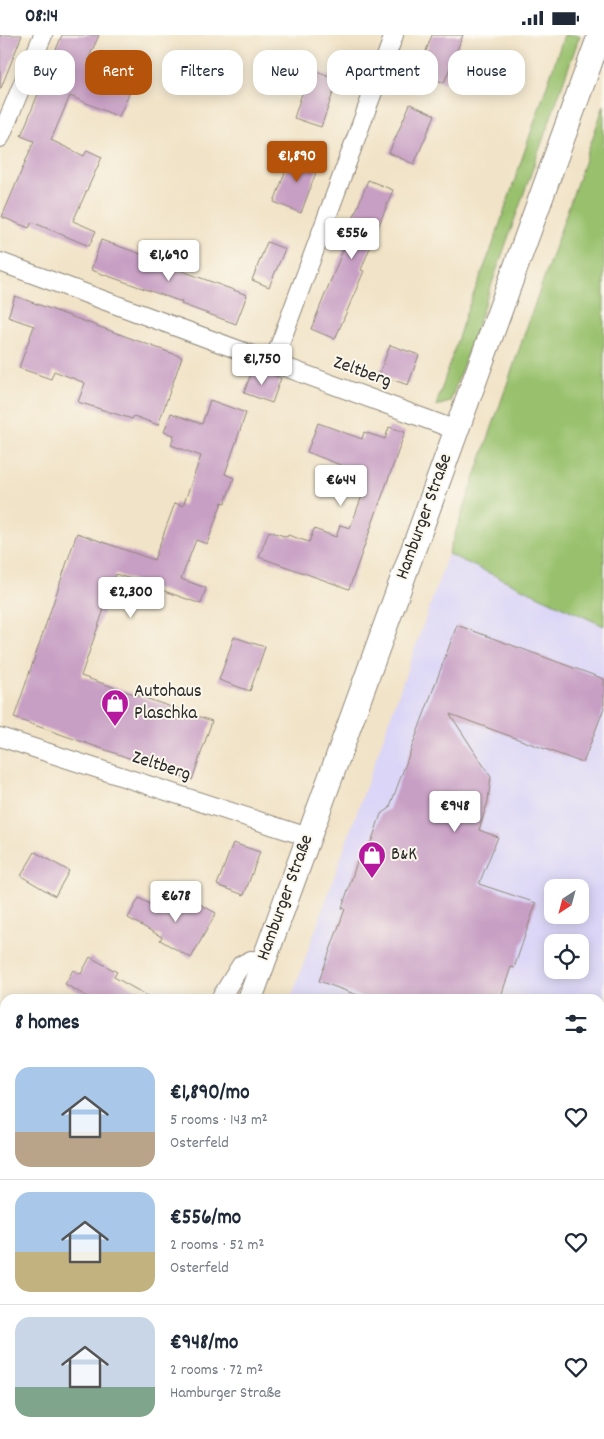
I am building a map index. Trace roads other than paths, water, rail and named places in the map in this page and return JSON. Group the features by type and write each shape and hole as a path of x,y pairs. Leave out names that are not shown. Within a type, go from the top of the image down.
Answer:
{"main road":[{"name":"Hamburger Straße","path":"252,994 600,35"}],"street":[{"path":"0,138 43,35"},
{"path":"273,363 394,35"},
{"name":"Zeltberg","path":"0,262 456,430"},
{"name":"Zeltberg","path":"0,737 308,837"},
{"path":"223,994 241,965 251,960 263,961"}],"place":[{"name":"Autohaus Plaschka","path":"115,727"},
{"name":"B&K","path":"372,879"}]}
